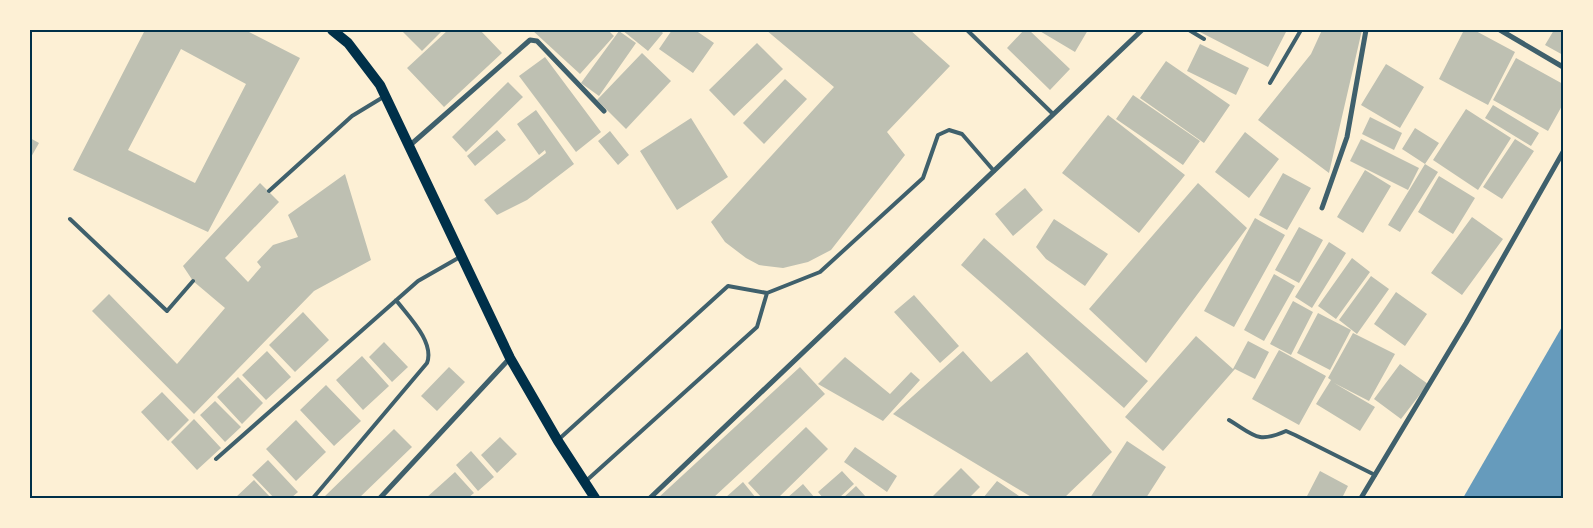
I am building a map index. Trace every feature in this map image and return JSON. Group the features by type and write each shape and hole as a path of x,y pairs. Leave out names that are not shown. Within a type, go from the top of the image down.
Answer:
{"main road":[{"path":"332,30 348,43 380,85 460,257 510,358 558,441 594,498"}],"street":[{"path":"650,498 1142,30"},
{"path":"1322,208 1347,137 1366,30"},
{"path":"1500,30 1563,67"},
{"path":"408,147 530,40 537,41 604,112"},
{"path":"1361,498 1462,330 1563,152"},
{"path":"380,498 510,358"}],"lane":[{"path":"967,30 1053,114"},
{"path":"1189,30 1204,39"},
{"path":"1270,82 1301,30"},
{"path":"269,191 352,116 385,96"},
{"path":"558,441 728,286 767,294 820,272 922,178 938,135 949,130 962,134 994,170"},
{"path":"70,219 167,311 194,281"},
{"path":"216,459 418,281 460,257"},
{"path":"584,482 757,328 767,294"},
{"path":"313,498 343,466 427,363 430,356 426,343 396,300"},
{"path":"1229,420 1260,438 1269,438 1286,431 1374,475"}],"water":[{"path":"1563,325 1562,498 1463,498"}],"building":[{"path":"145,30 245,30 300,58 208,232 73,170","holes":["181,49 246,84 195,183 128,150"]},
{"path":"401,30 443,30 422,51"},
{"path":"448,30 480,30 502,53 444,107 407,68"},
{"path":"532,30 608,30 614,36 580,74"},
{"path":"622,30 660,30 663,33 648,51"},
{"path":"672,30 695,30 714,43 693,73 659,49"},
{"path":"766,30 910,30 950,66 887,132 905,155 831,250 808,262 783,268 759,265 746,258 725,242 711,222 834,87"},
{"path":"1024,30 1029,30 1070,69 1050,90 1007,48"},
{"path":"1038,30 1088,30 1075,52"},
{"path":"1196,30 1287,30 1268,67"},
{"path":"1322,30 1362,30 1329,173 1258,120 1311,54"},
{"path":"1464,30 1474,30 1515,52 1488,105 1439,79"},
{"path":"1554,30 1563,30 1563,55 1545,45"},
{"path":"619,31 636,43 599,96 581,83"},
{"path":"757,43 783,69 734,116 709,90"},
{"path":"1200,44 1249,68 1236,95 1187,71"},
{"path":"642,53 671,81 626,129 597,100"},
{"path":"545,57 601,132 576,152 519,76"},
{"path":"1516,58 1563,84 1563,104 1548,131 1493,100"},
{"path":"1166,61 1230,105 1204,143 1140,98"},
{"path":"1386,64 1424,87 1400,128 1361,105"},
{"path":"785,79 807,99 764,144 743,123"},
{"path":"508,82 523,97 466,152 452,137"},
{"path":"1133,95 1200,141 1183,165 1116,119"},
{"path":"1493,105 1539,133 1531,146 1485,118"},
{"path":"1466,109 1511,138 1478,190 1433,160"},
{"path":"536,110 574,164 527,200 497,215 484,200 546,153 545,150 539,155 517,124"},
{"path":"1108,115 1185,175 1139,233 1062,173"},
{"path":"1370,117 1402,133 1394,150 1362,134"},
{"path":"691,118 728,177 677,210 640,151"},
{"path":"1415,128 1439,143 1425,164 1402,149"},
{"path":"497,130 506,140 475,166 467,156"},
{"path":"610,131 629,155 618,165 598,141"},
{"path":"1245,132 1279,159 1249,198 1215,172"},
{"path":"30,138 39,143 30,159"},
{"path":"1361,139 1419,168 1408,190 1350,161"},
{"path":"1515,139 1534,151 1502,199 1483,187"},
{"path":"1425,164 1438,172 1400,232 1388,225"},
{"path":"1365,170 1391,186 1363,233 1337,217"},
{"path":"1283,173 1311,188 1287,230 1259,215"},
{"path":"345,174 371,260 314,291 194,414 92,311 109,294 177,364 225,308 193,281 183,266 260,183 279,202 225,258 248,282 261,267 257,262 273,245 298,237 288,215"},
{"path":"1439,176 1475,198 1453,234 1418,212"},
{"path":"1198,183 1247,228 1146,363 1089,309"},
{"path":"1025,188 1043,210 1013,236 995,214"},
{"path":"1472,217 1503,239 1462,295 1431,273"},
{"path":"1255,218 1285,235 1234,327 1204,311"},
{"path":"1054,219 1108,254 1085,286 1046,259 1036,247"},
{"path":"1299,227 1323,240 1299,283 1275,270"},
{"path":"984,238 1148,381 1124,408 961,265"},
{"path":"1329,242 1346,253 1312,308 1295,297"},
{"path":"1352,258 1370,272 1336,319 1318,306"},
{"path":"1274,274 1295,286 1264,341 1244,330"},
{"path":"1371,276 1389,289 1357,334 1339,320"},
{"path":"1396,292 1427,314 1405,346 1374,324"},
{"path":"914,295 959,346 940,363 894,312"},
{"path":"1293,301 1313,312 1291,355 1270,344"},
{"path":"303,312 329,340 295,372 269,345"},
{"path":"1318,313 1351,330 1330,370 1297,353"},
{"path":"1353,333 1395,354 1369,401 1334,383 1375,407 1360,431 1316,404 1331,380 1328,378"},
{"path":"1196,336 1233,369 1248,341 1269,352 1255,379 1235,369 1163,451 1125,417"},
{"path":"384,342 408,367 392,382 369,357"},
{"path":"1279,350 1326,376 1299,425 1252,399"},
{"path":"267,351 291,377 266,400 242,375"},
{"path":"963,351 991,382 1027,352 1112,452 1064,498 1033,498 893,414"},
{"path":"362,356 389,386 363,410 336,380"},
{"path":"845,357 890,394 911,372 920,380 883,421 818,384"},
{"path":"1400,364 1428,384 1401,419 1374,399"},
{"path":"449,367 465,382 437,411 421,396"},
{"path":"800,367 825,394 713,498 658,498"},
{"path":"238,377 263,403 242,424 217,397"},
{"path":"326,385 361,421 334,446 300,410"},
{"path":"162,392 189,420 168,441 141,412"},
{"path":"215,401 241,427 225,442 200,415"},
{"path":"194,419 221,448 197,470 171,442"},
{"path":"296,420 326,452 296,481 266,449"},
{"path":"806,427 828,449 778,498 762,498 748,483"},
{"path":"394,429 412,447 359,498 323,498"},
{"path":"500,437 517,454 497,473 481,455"},
{"path":"1127,441 1166,467 1146,498 1090,498"},
{"path":"855,447 897,476 887,492 844,462"},
{"path":"471,451 494,477 478,491 456,465"},
{"path":"268,460 298,492 291,498 274,498 252,475"},
{"path":"961,468 980,487 969,498 931,498"},
{"path":"842,471 854,484 839,498 823,498 818,492"},
{"path":"1320,471 1348,486 1342,498 1306,498"},
{"path":"455,472 474,493 468,498 426,498"},
{"path":"254,480 271,498 235,498"},
{"path":"997,481 1022,498 983,498"},
{"path":"743,482 756,498 725,498"},
{"path":"803,484 815,498 787,498"},
{"path":"856,486 866,497 843,498"}]}
